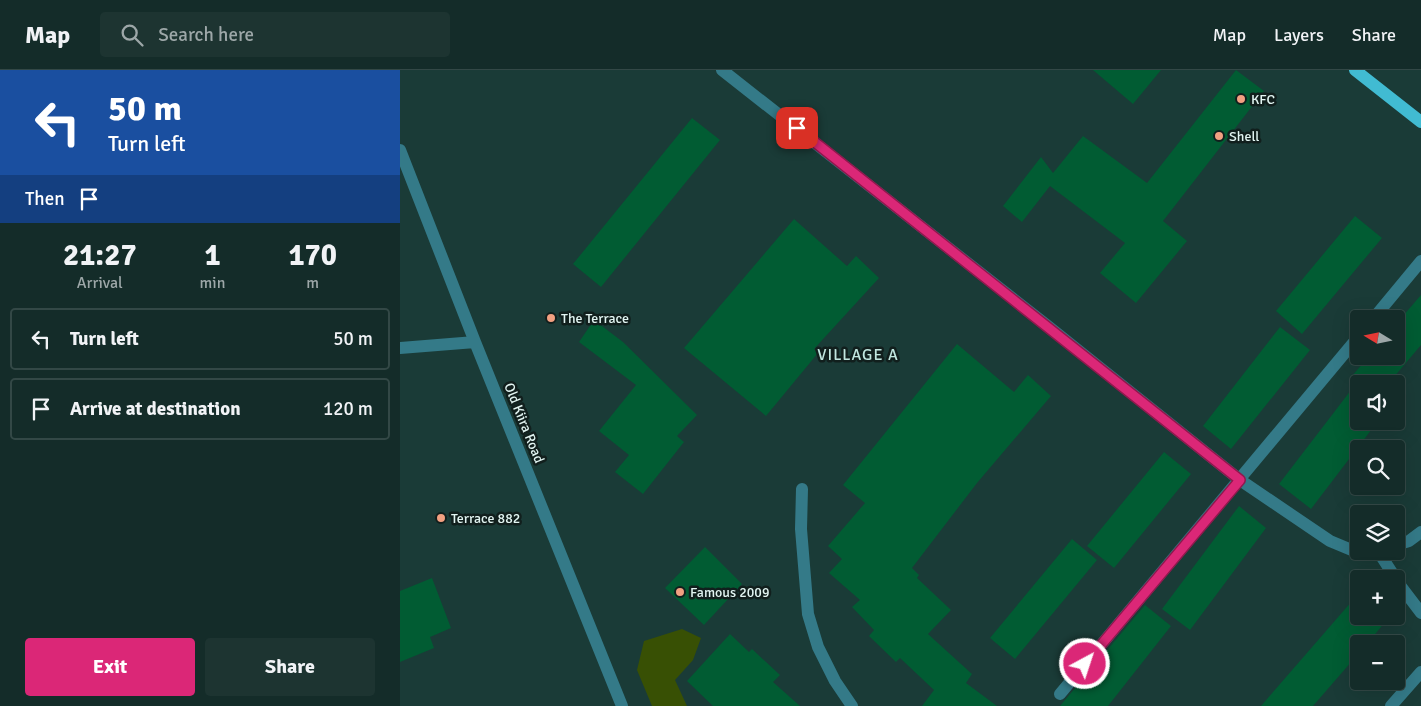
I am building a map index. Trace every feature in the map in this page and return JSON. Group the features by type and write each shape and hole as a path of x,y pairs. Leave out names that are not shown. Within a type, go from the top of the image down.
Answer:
{"main road":[{"path":"1355,70 1421,122"}],"street":[{"path":"722,70 1240,480 1330,542 1350,550"},
{"name":"Old Kiira Road","path":"400,150 475,342 622,706"},
{"path":"1380,310 1421,260"},
{"path":"400,348 475,342"},
{"path":"1060,694 1350,347"},
{"path":"802,489 800,529 808,614 818,647 831,673 852,706"},
{"path":"1405,542 1421,532"},
{"path":"1405,591 1421,613"},
{"path":"1391,706 1421,672"}],"green space":[{"path":"682,629 701,638 693,660 675,680 687,706 652,706 637,670 644,641"}],"building":[{"path":"1093,70 1161,70 1133,104"},
{"path":"1236,70 1264,91 1163,221 1187,241 1136,303 1100,273 1125,243 1050,186 1022,222 1003,206 1041,157 1053,173 1083,136 1147,183"},
{"path":"692,118 720,140 601,287 573,264"},
{"path":"1355,216 1382,238 1302,334 1276,311"},
{"path":"794,219 847,266 856,256 879,278 814,349 818,353 766,416 684,348"},
{"path":"1421,295 1421,345 1405,364 1405,314"},
{"path":"594,320 623,342 697,415 677,436 684,442 643,494 615,472 629,455 599,431 636,385 579,342"},
{"path":"1280,327 1310,350 1231,449 1203,426"},
{"path":"957,344 1014,392 1028,375 1051,396 977,483 912,568 919,575 917,578 951,610 928,634 972,674 966,683 997,706 922,706 934,690 900,658 896,662 869,636 874,630 852,607 860,600 829,573 842,559 828,546 865,503 843,485"},
{"path":"1361,365 1404,365 1396,375 1353,375"},
{"path":"1350,391 1350,430 1371,430 1364,440 1350,440 1350,458 1311,509 1279,484"},
{"path":"1164,452 1191,474 1114,568 1087,546"},
{"path":"1239,506 1266,528 1190,630 1162,609"},
{"path":"1072,539 1097,560 1015,659 990,638"},
{"path":"705,547 742,584 704,625 665,588"},
{"path":"432,578 451,628 430,637 434,648 400,662 400,591"},
{"path":"1350,603 1350,625 1383,625 1374,635 1350,635 1350,663 1313,706 1261,706"},
{"path":"1145,605 1171,626 1108,706 1060,706"},
{"path":"730,634 749,652 752,649 780,675 773,682 800,706 713,706 687,681"}],"place":[{"name":"KFC","path":"1241,99"},
{"name":"Shell","path":"1219,136"},
{"name":"The Terrace","path":"551,318"},
{"name":"Terrace 882","path":"441,518"},
{"name":"Famous 2009","path":"680,592"}],"district":[{"name":"VILLAGE A","path":"858,355"}],"route":[{"path":"797,128 1240,480 1085,664"}]}
